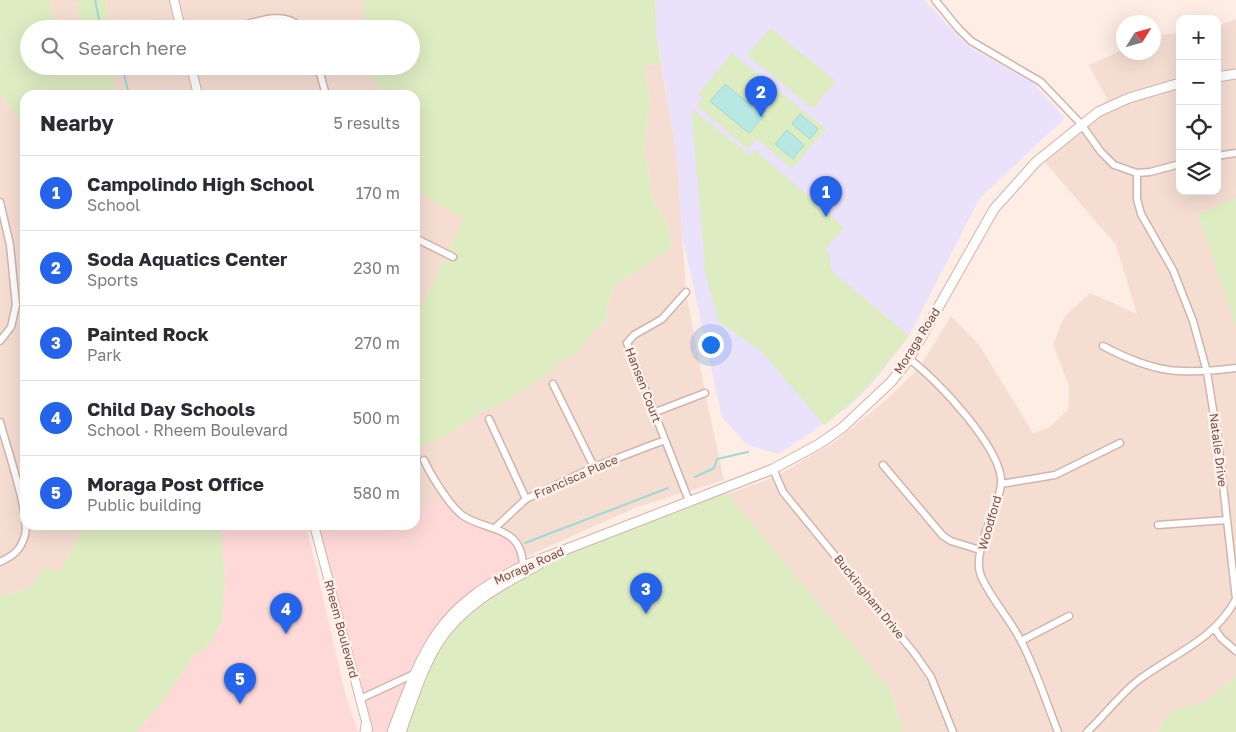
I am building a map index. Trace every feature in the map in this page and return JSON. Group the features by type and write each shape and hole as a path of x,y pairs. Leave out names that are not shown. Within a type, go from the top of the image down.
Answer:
{"main road":[{"path":"1221,76 1236,74"},
{"name":"Moraga Road","path":"392,732 414,674 432,637 447,618 492,581 523,566 773,469 819,444 842,428 891,382 909,359 994,209 1036,162 1098,112 1129,98 1176,84"},
{"name":"Moraga Road","path":"401,732 424,669 439,642 453,624 496,588 571,547"}],"street":[{"path":"174,0 179,20"},
{"path":"936,0 971,41 1041,82 1081,124 1106,158 1114,165 1137,173 1150,172 1176,165"},
{"path":"268,20 277,18 291,20"},
{"path":"193,75 197,90"},
{"path":"320,75 325,90"},
{"path":"1221,155 1236,153"},
{"name":"Natalie Drive","path":"1087,732 1134,684 1161,663 1189,648 1215,629 1227,616 1236,599 1218,441 1207,372 1193,322 1173,270 1142,214 1137,199 1137,173"},
{"path":"0,202 10,245 16,305 11,327 0,341"},
{"path":"420,240 453,257"},
{"name":"Hansen Court","path":"686,292 662,319 634,335 627,343 689,502"},
{"path":"1103,346 1131,361 1169,371 1207,372 1236,368"},
{"name":"Woodford","path":"909,359 931,378 979,432 996,460 1001,484 980,550 981,575 1021,641 1058,732"},
{"path":"553,384 594,467"},
{"path":"653,413 705,393"},
{"path":"489,419 526,499"},
{"path":"0,422 20,498"},
{"name":"Francisca Place","path":"495,528 526,499 594,467 665,440"},
{"path":"1001,484 1056,475 1120,443"},
{"path":"424,460 431,476 461,515 495,528 514,540 523,558 523,566"},
{"path":"883,465 943,536 965,546 980,550"},
{"name":"Buckingham Drive","path":"773,469 783,492 915,654 931,677 953,732"},
{"path":"1158,525 1226,520"},
{"path":"0,562 16,555 25,534 25,530"},
{"name":"Rheem Boulevard","path":"315,530 367,730"},
{"path":"1021,641 1069,616"},
{"path":"1215,629 1221,638 1236,651"},
{"path":"360,699 414,674"}],"shaded area":[{"path":"50,0 77,0 80,20 53,20"},
{"path":"106,0 364,0 364,20 108,20"},
{"path":"655,0 924,0 968,46 1032,82 1065,118 979,199 909,336 871,385 848,407 779,454 747,445 722,417 682,234 677,157 656,30"},
{"path":"1236,19 1236,198 1198,214 1236,328 1236,676 1203,703 1172,710 1156,732 903,732 891,691 719,497 775,477 835,442 887,399 920,367 951,316 979,345 1033,433 1048,428 1068,410 1069,386 1053,345 1064,317 1090,293 1137,314 1116,245 1045,162 1107,99 1089,65 1116,53 1116,60 1161,60 1161,35 1176,33 1176,195 1221,195 1221,25"},
{"path":"661,64 677,157 686,292 724,480 637,507 523,558 437,499 420,508 420,444 448,435 481,411 495,407 543,378 560,362 576,354 588,337 606,320 609,300 615,285 672,248 667,224 653,200 644,147 650,99 644,65"},
{"path":"113,75 372,75 378,90 115,90"},
{"path":"0,93 20,119 20,530 81,530 60,572 45,568 29,589 0,596"},
{"path":"420,186 424,195 464,219 420,310"},
{"path":"437,499 461,515 508,534 523,558 524,573 400,732 369,732 315,530 420,530 420,508"},
{"path":"220,530 307,530 346,697 358,732 136,732 160,705 194,656 212,642 222,623 225,577"}],"green space":[{"path":"0,0 50,0 53,20 20,20 20,75 113,75 115,90 20,90 20,119 0,93"},
{"path":"77,0 106,0 108,20 80,20"},
{"path":"364,0 655,0 656,30 661,64 644,65 650,99 644,147 653,200 667,224 672,248 615,285 609,300 606,320 588,337 576,354 560,362 543,378 495,407 481,411 448,435 420,447 420,309 464,219 424,195 420,186 420,90 378,90 372,75 420,75 420,20 364,20"},
{"path":"770,28 836,81 813,109 747,55"},
{"path":"732,53 826,129 792,169 757,139 748,149 696,105 703,98 698,94"},
{"path":"691,108 750,155 755,150 844,227 825,251 830,255 830,265 833,272 909,336 859,395 824,425 761,351 719,322 706,276"},
{"path":"1236,198 1236,328 1198,214"},
{"path":"723,488 891,691 903,732 400,732 439,642 496,588 571,547"},
{"path":"81,530 220,530 225,577 222,622 212,642 194,656 160,705 136,732 0,732 0,596 29,589 45,567 60,572"},
{"path":"1236,676 1236,732 1156,732 1172,710 1203,703"}],"water":[{"path":"725,84 764,116 749,133 710,101"},
{"path":"800,114 818,129 810,139 792,124"},
{"path":"787,130 804,145 793,159 775,144"}],"waterway":[{"path":"95,0 99,20"},
{"path":"124,75 128,90"},
{"path":"695,477 714,468 717,459 748,452"},
{"path":"525,543 668,488"}],"place":[{"name":"Soda Aquatics Center","path":"761,117"},
{"name":"Campolindo High School","path":"826,217"},
{"name":"Painted Rock","path":"646,614"},
{"name":"Child Day Schools","path":"286,634"},
{"name":"Moraga Post Office","path":"240,704"}]}
